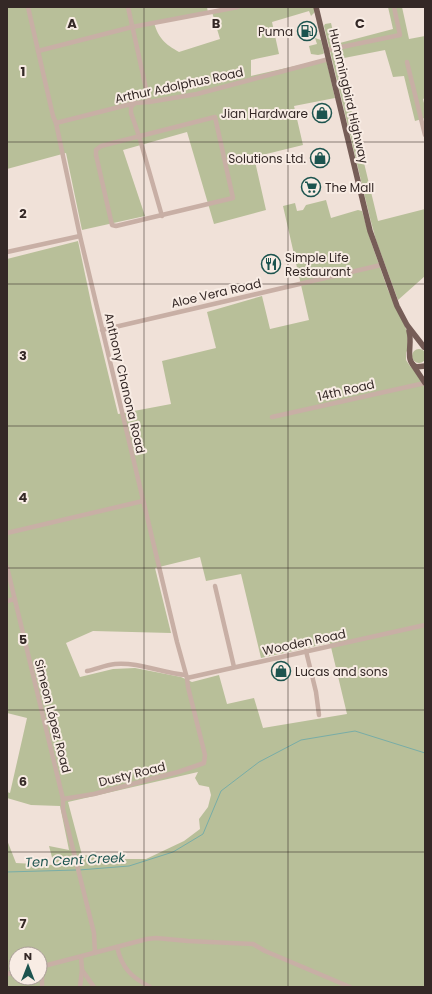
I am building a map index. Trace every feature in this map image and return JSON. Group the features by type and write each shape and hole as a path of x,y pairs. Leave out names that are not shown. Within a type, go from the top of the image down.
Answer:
{"main road":[{"name":"Hummingbird Highway","path":"316,7 368,224 381,265 397,306 407,325 411,338 409,359 413,365"},
{"name":"Hummingbird Highway","path":"407,325 425,347"},
{"path":"410,352 418,346 425,347"},
{"path":"413,365 419,368 425,366"},
{"path":"413,365 425,383"}],"street":[{"name":"Anthony Chanona Road","path":"28,7 53,116 56,123 102,330 176,642 205,755 204,763"},
{"path":"128,7 148,102"},
{"path":"38,51 132,27 238,7"},
{"path":"327,50 400,35 394,7"},
{"name":"Arthur Adolphus Road","path":"56,123 135,103 198,94 329,59"},
{"path":"407,62 425,135"},
{"path":"135,103 132,107 131,113 162,216"},
{"path":"215,117 234,198 162,216 116,226 112,225 96,150 101,146 215,117"},
{"path":"7,252 80,236"},
{"name":"Aloe Vera Road","path":"102,330 381,265"},
{"name":"14th Road","path":"272,417 425,383"},
{"path":"7,533 143,501"},
{"name":"Simeon López Road","path":"7,567 63,799 63,809 94,933 95,953"},
{"path":"215,586 234,667"},
{"path":"7,601 15,599"},
{"name":"Wooden Road","path":"186,677 425,625"},
{"path":"306,651 316,692 319,715"},
{"path":"87,671 108,665 123,664 134,665 186,677"},
{"name":"Dusty Road","path":"63,799 94,794 178,772 204,763"},
{"path":"48,965 147,939 156,938 253,944 265,951 350,987"},
{"path":"117,947 119,957 125,968 133,977 150,987"},
{"path":"80,987 82,970 81,957"},
{"path":"82,970 94,987"}],"green space":[{"path":"7,7 207,7 208,13 154,23 163,40 179,52 220,39 212,12 238,7 314,7 315,12 311,16 309,11 272,22 279,54 251,60 251,76 326,59 335,98 294,106 303,145 254,157 266,210 214,224 187,132 123,150 145,216 82,230 66,153 7,169"},
{"path":"388,7 402,7 409,39 425,36 425,98 423,99 425,118 415,121 404,76 393,77 385,50 339,59 378,221 425,209 425,276 398,300 376,240 370,218 324,26 325,24 331,23 336,44 393,29"},
{"path":"315,38 321,40 323,54 311,54 309,46 317,44"},
{"path":"326,200 331,218 358,210 362,211 388,290 407,331 408,348 406,360 417,373 425,388 425,987 7,987 7,840 16,863 54,865 49,846 69,850 60,806 31,805 7,798 7,792 10,793 27,718 7,713 7,259 78,241 92,307 118,414 171,404 162,361 216,348 207,312 262,296 270,329 309,320 283,206 295,203 297,211 303,210 306,205","holes":["200,557 206,581 241,574 261,658 330,643 347,714 263,728 254,698 227,704 219,675 192,682 181,677 135,668 113,669 80,677 66,643 93,631 171,633 155,568","198,772 195,778 199,785 209,787 211,795 208,807 199,819 200,829 184,841 146,859 125,859 82,855 68,802"]},
{"path":"416,349 422,349 426,353 426,359 422,363 416,363 412,359 412,353"}],"waterway":[{"name":"Ten Cent Creek","path":"79,870 129,866 173,852 203,834 221,791 259,762 301,740 355,731 425,753"},
{"name":"Ten Cent Creek","path":"7,872 76,870"}],"place":[{"name":"Puma","path":"307,31"},
{"name":"Jian Hardware","path":"322,113"},
{"name":"Solutions Ltd.","path":"320,158"},
{"name":"The Mall","path":"311,187"},
{"name":"Simple Life Restaurant","path":"271,264"},
{"name":"Lucas and sons","path":"281,671"}]}
